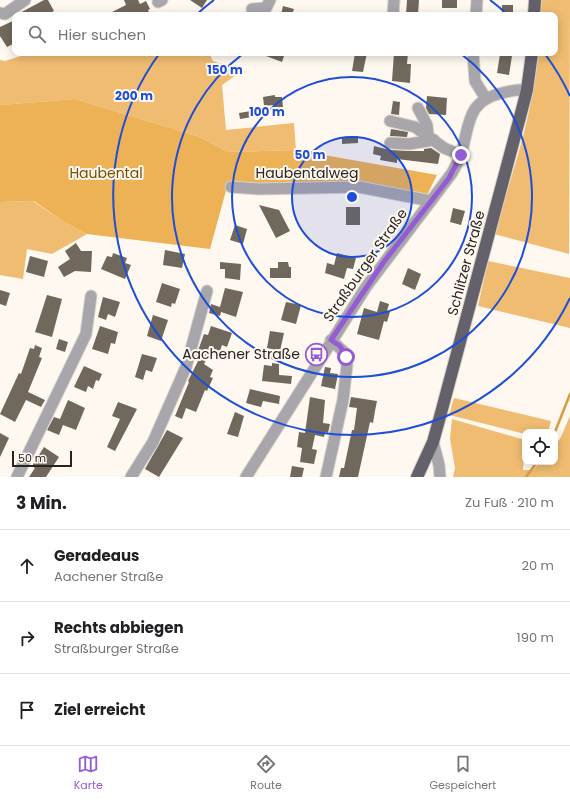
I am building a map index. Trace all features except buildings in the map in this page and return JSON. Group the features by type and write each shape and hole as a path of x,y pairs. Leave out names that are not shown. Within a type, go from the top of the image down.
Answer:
{"main road":[{"path":"534,0 534,12"},
{"name":"Schlitzer Straße","path":"417,477 433,442 527,90 532,56"}],"street":[{"path":"0,13 5,14 25,0"},
{"path":"252,9 266,8 270,0"},
{"path":"393,12 394,0"},
{"path":"476,12 477,0"},
{"path":"473,56 474,81 486,99"},
{"name":"Straßburger Straße","path":"246,477 295,402 331,340 378,269 452,173 461,155 472,114 486,99 505,92 527,90"},
{"path":"418,108 427,125 431,137"},
{"path":"390,121 415,127 431,137 444,148 461,155"},
{"path":"390,143 409,144 431,137"},
{"name":"Haubentalweg","path":"231,187 258,189 359,187 431,201"},
{"path":"131,477 154,442 186,367 206,291"},
{"path":"17,477 86,334 91,296"},
{"path":"326,477 343,400 347,365 344,352 331,340"},
{"path":"433,442 439,465 440,477"}],"shaded area":[{"path":"540,0 570,0 569,254 494,234 527,122 537,56 558,56 558,12 539,12"},
{"path":"21,56 210,56 213,61 246,72 236,75 222,85 226,130 294,123 296,150 228,152 197,136 75,99 0,105 0,60 5,61"},
{"path":"33,201 64,222 87,234 52,254 27,249 23,279 0,275 0,202"},
{"path":"488,261 570,278 570,328 478,306"},
{"path":"454,398 551,421 549,429 522,429 522,433 449,415"},
{"path":"570,416 570,477 453,477 455,468 450,439 452,419 522,439 523,470 533,470 537,465 558,465 558,441"}],"green space":[{"name":"Haubental","path":"75,99 197,136 228,152 296,150 437,175 426,197 365,186 227,187 210,249 87,234 64,222 34,201 0,202 0,105"}],"waterway":[{"path":"556,429 570,394"},
{"path":"526,477 535,465"}],"place":[{"name":"Aachener Straße","path":"316,354"}],"route":[{"path":"346,357 340,346 331,340 383,263 449,178 461,155"}]}
